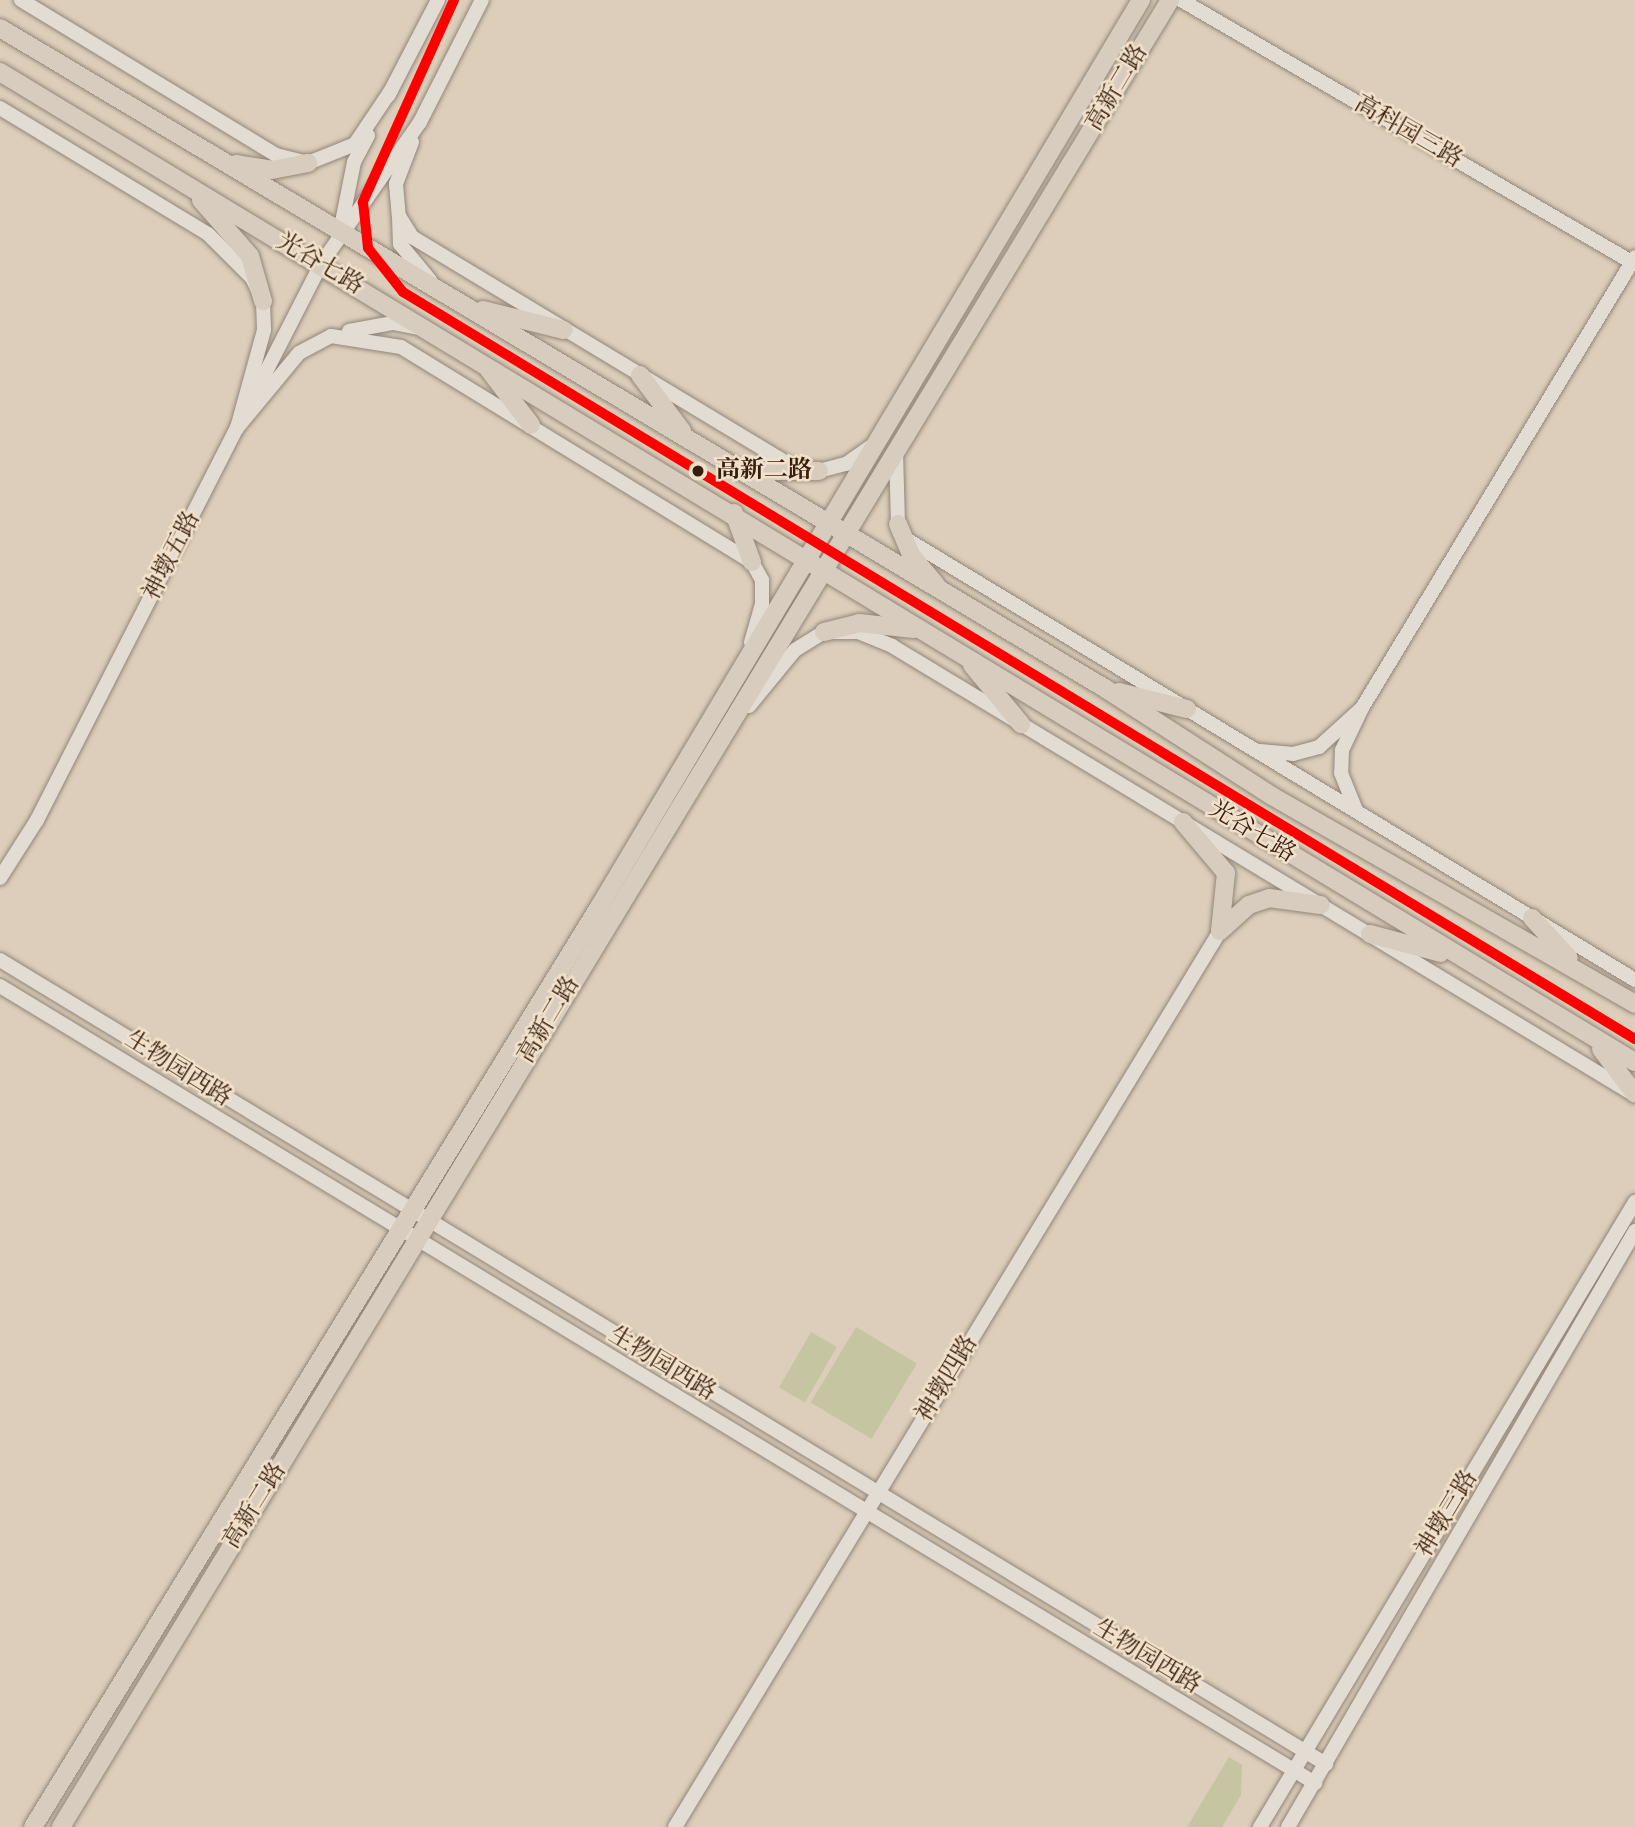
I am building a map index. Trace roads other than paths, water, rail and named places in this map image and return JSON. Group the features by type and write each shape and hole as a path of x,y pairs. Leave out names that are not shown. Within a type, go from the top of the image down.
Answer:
{"main road":[{"name":"高新二路","path":"33,1827 736,677 1141,0"},
{"name":"高新二路","path":"61,1827 705,759 845,537 1170,0"},
{"name":"光谷七路","path":"0,27 733,466 845,537 1106,689 1272,796 1635,1004"},
{"name":"光谷七路","path":"0,72 734,513 1635,1062"},
{"path":"223,162 272,170 308,163"},
{"path":"184,183 250,256 263,301"},
{"path":"464,306 564,330"},
{"path":"482,362 531,425"},
{"path":"640,375 688,439"},
{"path":"733,466 760,475 819,471"},
{"path":"734,513 752,562"},
{"path":"898,524 911,555 949,597"},
{"path":"824,632 859,623 926,631"},
{"path":"963,654 1021,724"},
{"path":"1106,689 1187,709"},
{"path":"1183,822 1226,873 1220,931"},
{"path":"1220,931 1249,905 1269,898 1321,905"},
{"path":"1532,918 1581,971"},
{"path":"1370,934 1461,958"},
{"path":"1584,1031 1635,1095"}],"street":[{"path":"21,0 276,155 308,163 355,144 392,89"},
{"name":"神墩五路","path":"340,232 354,162 438,0"},
{"name":"神墩五路","path":"0,878 44,808 321,264 340,232 420,122 482,0"},
{"name":"高科园三路","path":"1181,0 1634,261"},
{"path":"0,107 216,240 252,278 263,301 264,330 237,429"},
{"path":"420,122 396,184 400,244 440,291"},
{"path":"399,216 412,237 790,465 819,471 846,464 874,444"},
{"path":"1357,811 1344,783 1342,750 1362,708 1634,261"},
{"path":"237,429 299,353 331,336 393,323 429,329"},
{"path":"331,336 401,347 752,562 762,580 762,604 736,677"},
{"path":"896,452 898,524 906,538 1635,980"},
{"path":"705,759 795,650 824,632 858,632 892,646 1635,1095"},
{"path":"1257,751 1293,754 1320,747 1362,708"},
{"name":"神墩四路","path":"675,1827 1220,931"},
{"name":"生物园西路","path":"0,960 876,1494 1326,1764"},
{"name":"生物园西路","path":"0,986 865,1514 1315,1783"},
{"name":"神墩三路","path":"1260,1827 1635,1202"},
{"name":"神墩三路","path":"1288,1827 1635,1231"}],"place":[{"name":"高新二路","path":"698,471"}]}
